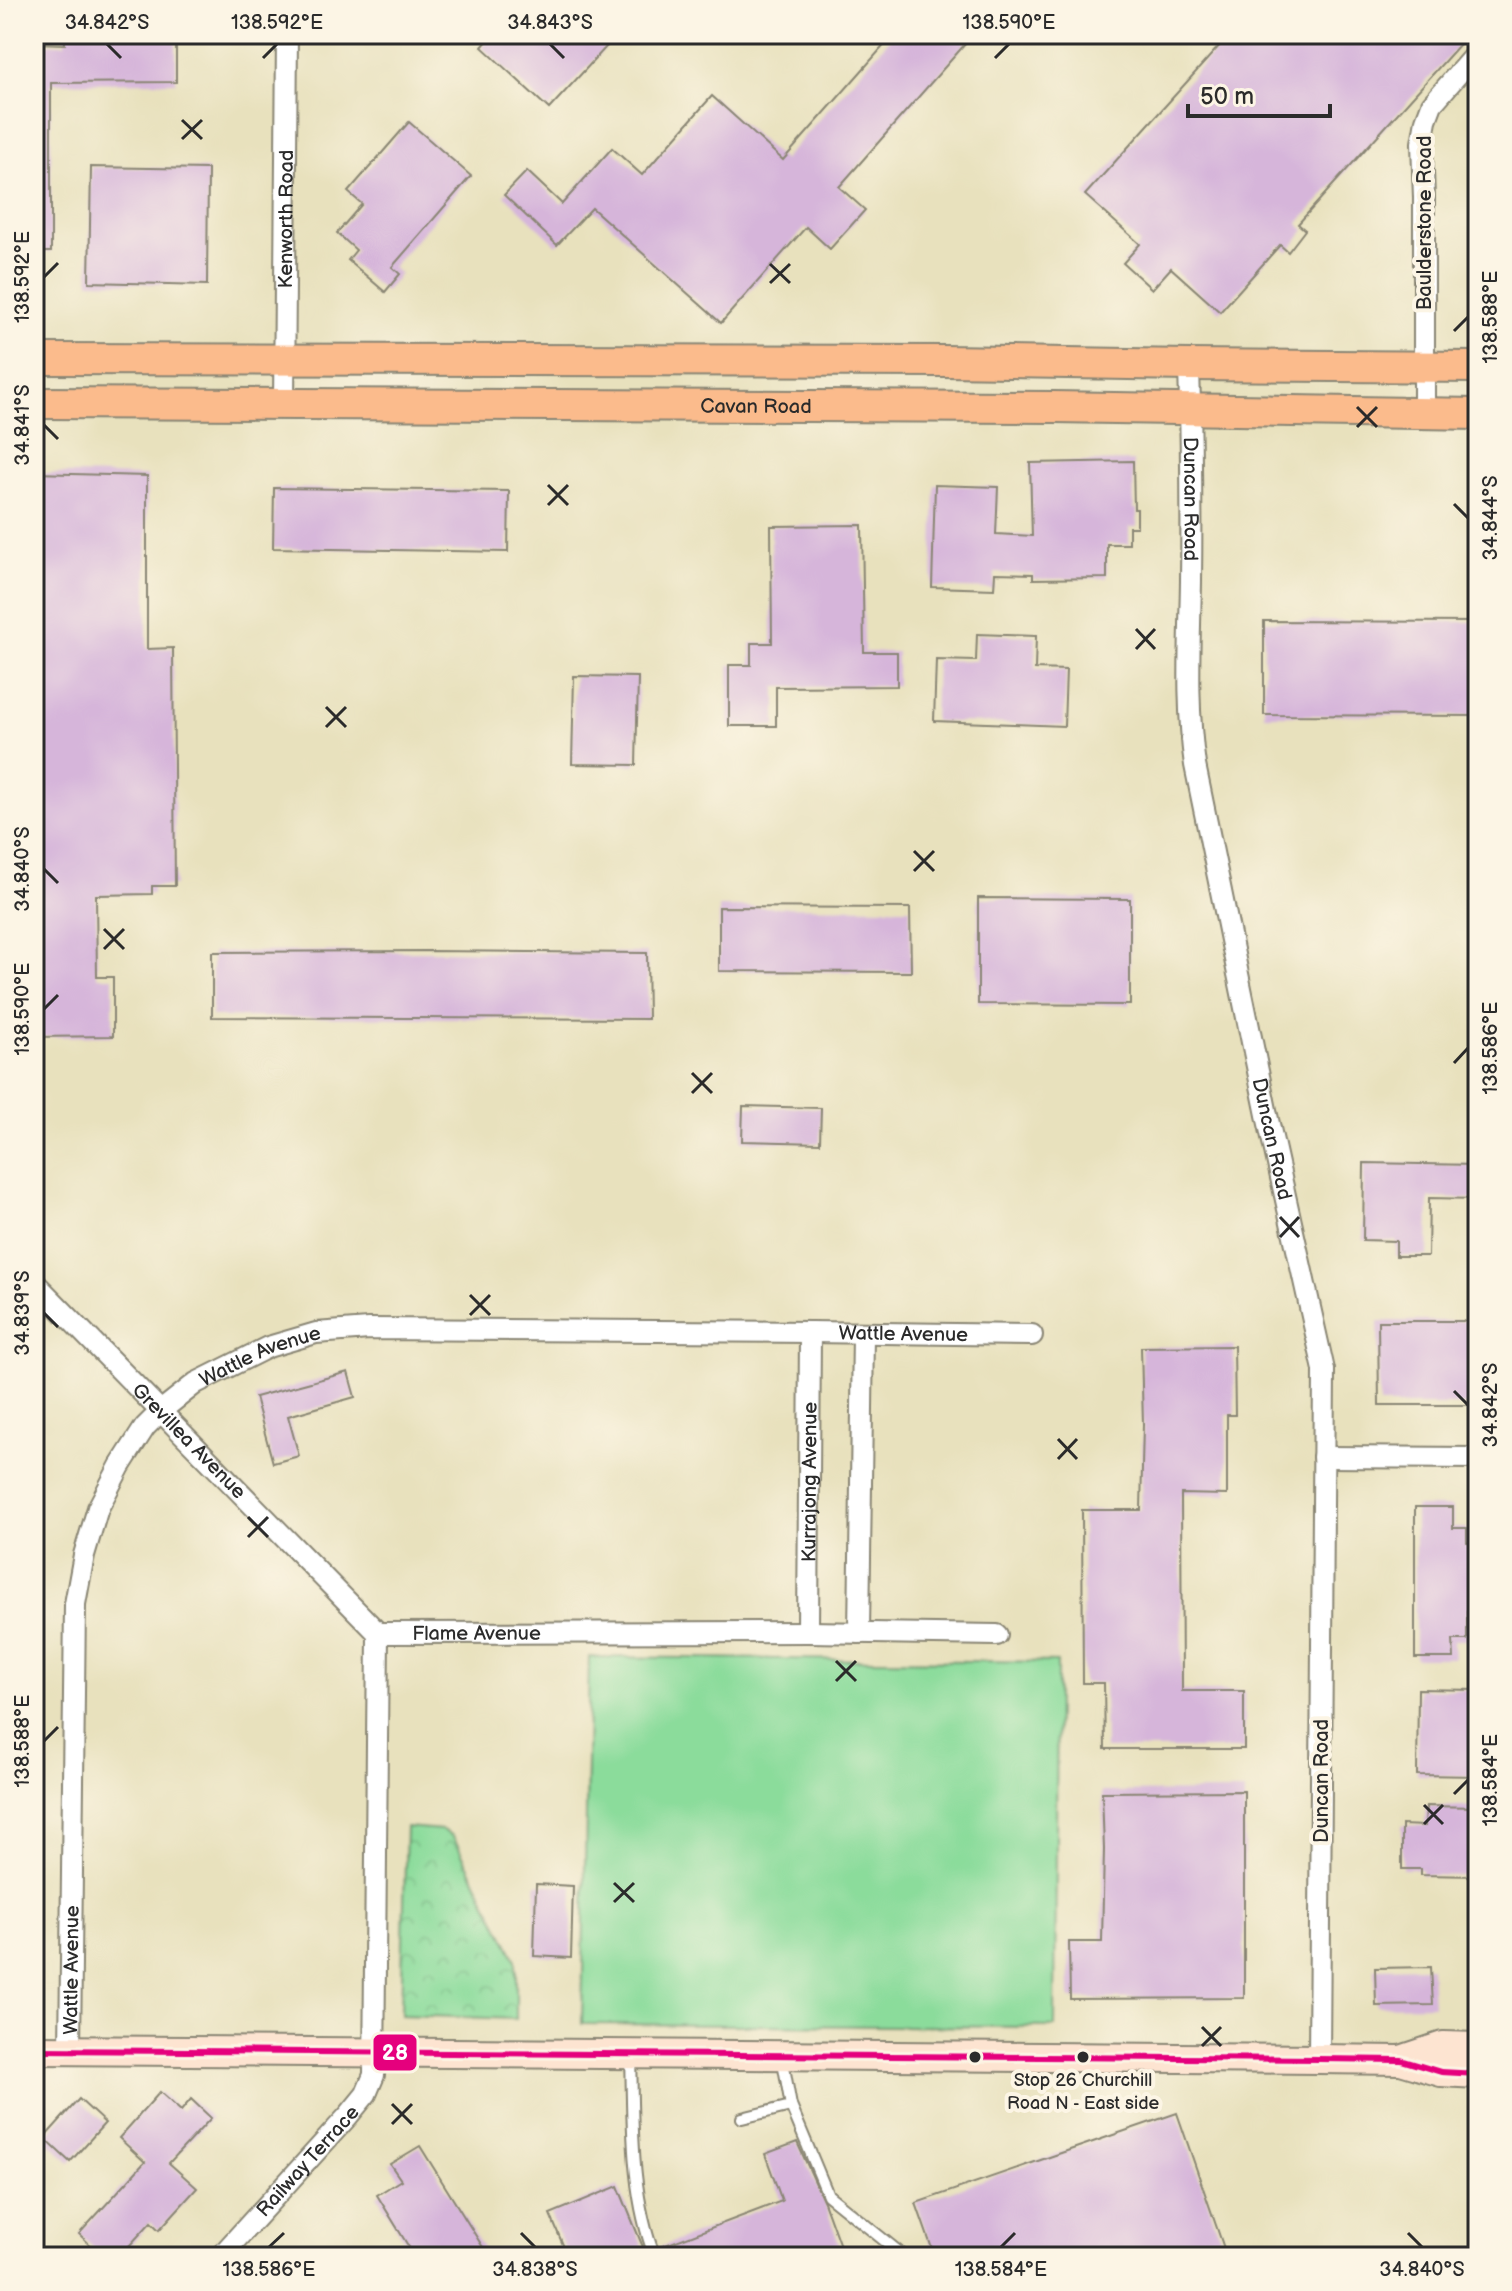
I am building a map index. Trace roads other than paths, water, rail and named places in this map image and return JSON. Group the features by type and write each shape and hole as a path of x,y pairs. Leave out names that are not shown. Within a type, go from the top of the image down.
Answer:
{"main road":[{"path":"34,359 944,361 1478,367"},
{"name":"Cavan Road","path":"34,403 1054,407 1478,414"}],"street":[{"name":"Kenworth Road","path":"284,405 287,34"},
{"name":"Baulderstone Road","path":"1424,414 1422,143 1432,104 1478,51"},
{"name":"Duncan Road","path":"1189,365 1192,487 1190,730 1267,1115 1324,1370 1319,2059"},
{"name":"Grevillea Avenue","path":"34,1282 378,1633"},
{"name":"Wattle Avenue","path":"70,2050 75,1604 84,1555 98,1508 128,1453 145,1427 196,1383 268,1347 316,1333 369,1329 1032,1335"},
{"name":"Kurrajong Avenue","path":"808,1632 810,1332"},
{"path":"859,1633 863,1334"},
{"path":"1323,1457 1478,1458"},
{"path":"375,2054 378,1633"},
{"name":"Flame Avenue","path":"378,1633 997,1635"},
{"path":"1401,2060 1443,2046 1478,2047"},
{"path":"34,2050 1401,2060 1441,2072 1478,2074"},
{"name":"Railway Terrace","path":"220,2257 366,2094 374,2075 375,2054"}],"lane":[{"path":"631,2054 634,2161 647,2239 655,2257"},
{"path":"782,2054 791,2106 828,2195 905,2257"},
{"path":"742,2118 791,2106"}],"place":[{"name":"Stop 26 Churchill Road N - East side","path":"1083,2057"}]}
